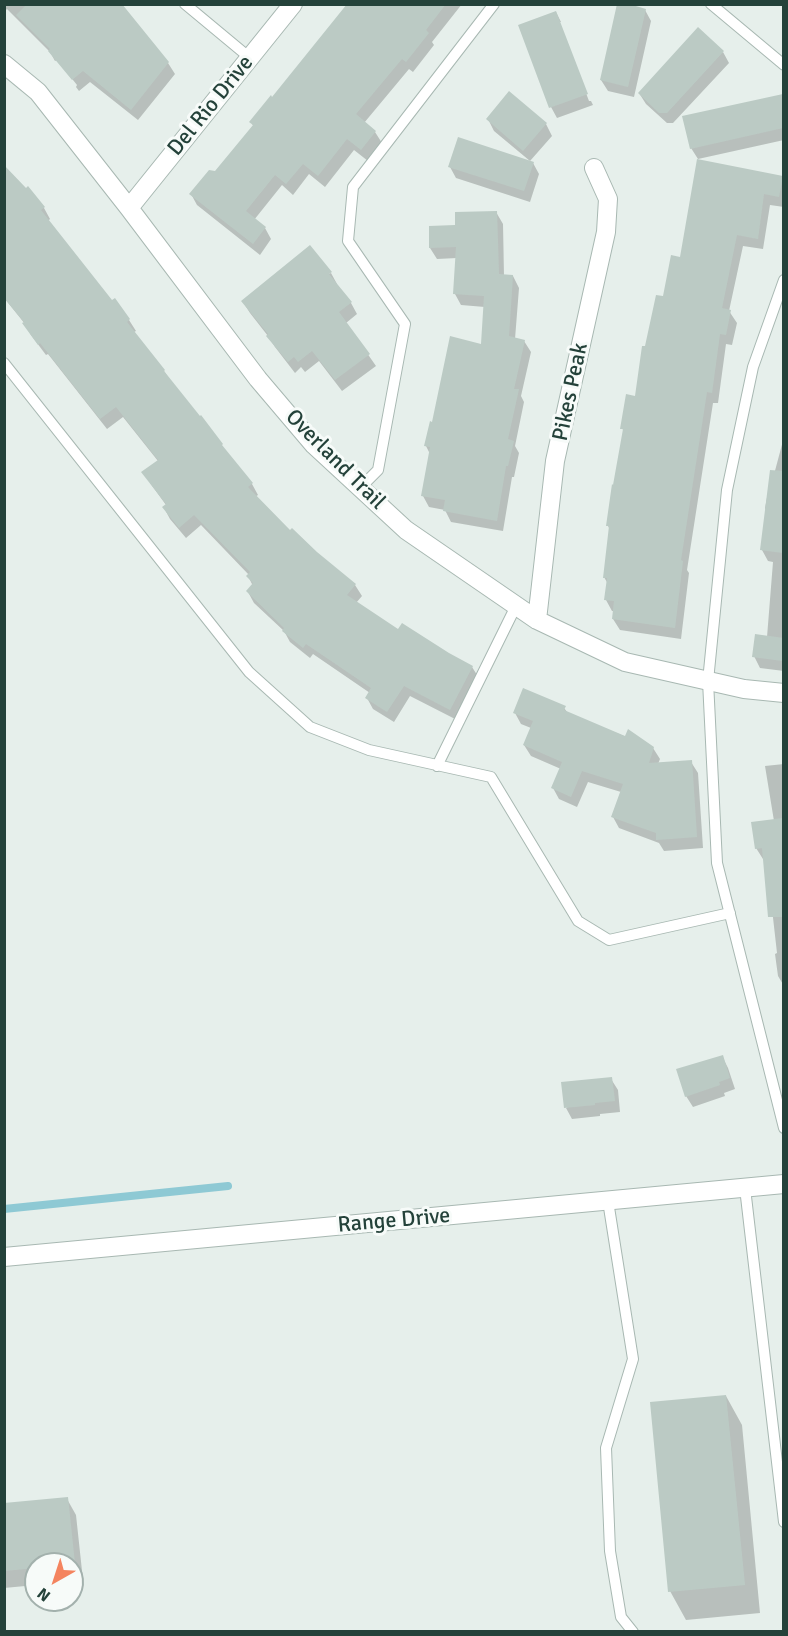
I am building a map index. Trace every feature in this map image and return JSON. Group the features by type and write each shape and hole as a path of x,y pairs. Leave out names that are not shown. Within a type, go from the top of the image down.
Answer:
{"street":[{"name":"Del Rio Drive","path":"129,208 293,4"},
{"name":"Overland Trail","path":"4,64 38,92 258,379 314,445 406,530 537,620 625,662 744,689 783,693"},
{"name":"Pikes Peak","path":"537,620 555,461 606,232 608,199 594,168"},
{"name":"Range Drive","path":"4,1257 783,1184"}],"lane":[{"path":"185,4 250,58"},
{"path":"360,488 378,470 405,324 348,241 353,187 494,4"},
{"path":"711,4 783,65"},
{"path":"783,280 753,367 727,490 708,681 717,863 783,1128"},
{"path":"4,363 249,672 310,728 369,750 491,777 578,921 609,940 730,912"},
{"path":"438,766 516,606"},
{"path":"745,1188 783,1522"},
{"path":"608,1201 633,1359 606,1448 610,1551 621,1617 633,1632"}],"building":[{"path":"27,4 122,4 169,62 131,110 83,71 72,80 48,51 50,49 16,15"},
{"path":"347,4 446,4 426,30 429,33 406,62 402,59 356,114 376,131 361,150 347,139 318,176 303,164 286,184 275,175 246,211 266,227 253,244 189,194 209,170 215,171 253,125 249,122"},
{"path":"617,4 629,4 646,9 628,87 600,80"},
{"path":"556,11 588,94 549,108 518,25"},
{"path":"698,27 724,51 667,113 659,113 638,93"},
{"path":"509,91 547,123 523,151 486,119"},
{"path":"783,94 783,128 690,149 682,116"},
{"path":"458,137 534,162 524,191 448,167"},
{"path":"697,159 783,176 779,197 764,194 758,239 737,235 722,308 731,310 726,335 720,334 712,393 707,392 681,560 683,561 675,628 612,619 614,601 604,600 607,578 603,578 609,526 606,526 623,429 620,429 626,394 635,396 642,346 645,346 656,295 663,296 671,255 680,257"},
{"path":"4,165 26,188 28,186 45,207 41,210 112,300 115,298 130,319 127,322 253,483 248,487 290,530 292,528 356,584 347,595 398,629 402,623 473,666 450,710 404,686 387,712 365,698 371,688 306,644 303,648 282,631 284,628 246,591 253,583 246,576 250,572 194,515 179,528 162,507 166,504 141,472 158,460 116,407 100,419 40,343 38,345 22,323 24,322 4,298"},
{"path":"497,211 499,274 513,275 509,336 525,340 514,389 519,389 508,439 514,441 508,466 506,466 497,521 443,511 445,500 421,496 430,447 424,446 430,421 432,422 450,336 481,344 484,296 453,294 456,247 429,248 429,226 455,225 455,212"},
{"path":"310,245 332,272 329,274 352,302 339,312 370,354 335,380 312,351 298,362 294,357 288,362 241,301"},
{"path":"770,470 783,471 783,553 760,550"},
{"path":"755,634 783,638 783,661 752,657"},
{"path":"523,688 566,706 564,710 625,736 628,729 654,747 649,763 692,760 697,837 656,840 656,833 611,817 623,784 582,771 571,797 551,788 562,762 523,745 533,721 513,713"},
{"path":"783,818 783,917 768,917 762,848 755,849 751,822"},
{"path":"723,1055 730,1078 719,1082 720,1085 685,1097 676,1069"},
{"path":"612,1077 615,1101 564,1108 561,1082"},
{"path":"726,1395 745,1585 668,1592 650,1402"},
{"path":"68,1497 74,1552 24,1552 24,1569 4,1571 4,1503"}],"waterway":[{"path":"4,1209 228,1186"}]}
